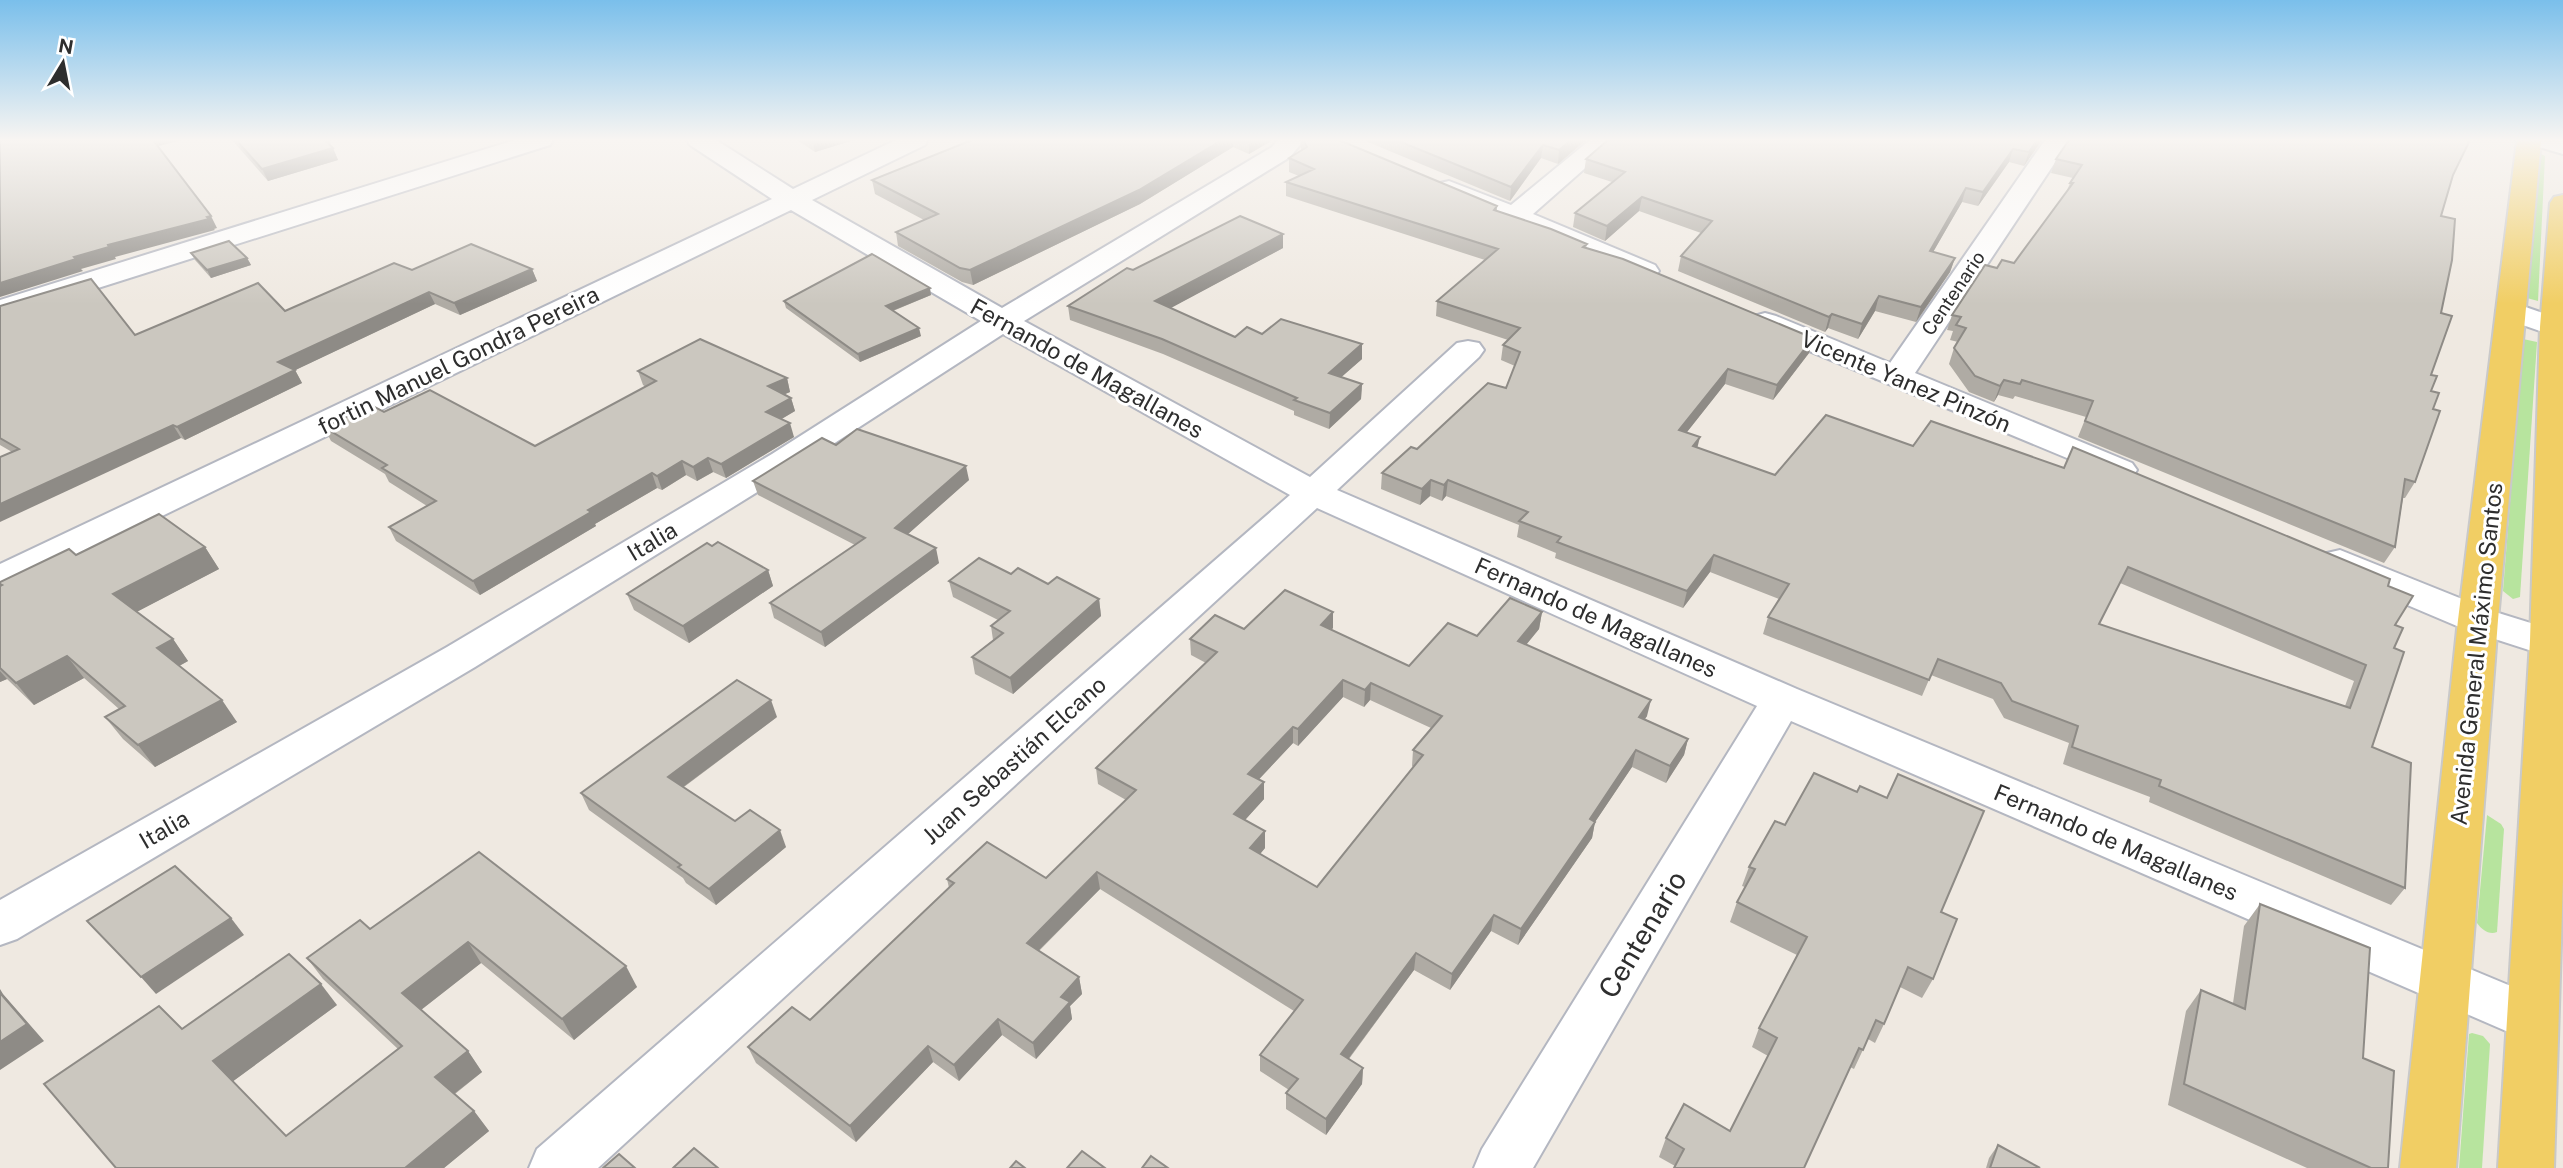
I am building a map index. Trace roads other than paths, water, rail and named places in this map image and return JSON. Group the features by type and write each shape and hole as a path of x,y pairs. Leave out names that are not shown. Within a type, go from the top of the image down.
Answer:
{"main road":[{"name":"Avenida General Máximo Santos","path":"2428,1168 2478,620 2523,195"},
{"path":"2526,1168 2531,1018 2557,644 2559,329 2563,203"}],"street":[{"path":"0,310 368,195"},
{"name":"Fernando de Magallanes","path":"783,195 1002,321 1313,493 1782,700 2531,1018"},
{"name":"fortin Manuel Gondra Pereira","path":"0,579 803,195"},
{"name":"Italia","path":"0,924 461,657 784,461 1002,321 1211,195"},
{"path":"1464,195 1667,281"},
{"path":"1515,216 1540,195"},
{"name":"Centenario","path":"1896,377 2021,195"},
{"path":"2511,311 2559,329"},
{"name":"Vicente Yanez Pinzón","path":"1743,313 2149,483"},
{"name":"Juan Sebastián Elcano","path":"557,1168 1313,493 1468,350"},
{"path":"2314,551 2478,620 2557,644"},
{"name":"Centenario","path":"1502,1168 1782,700"}]}
